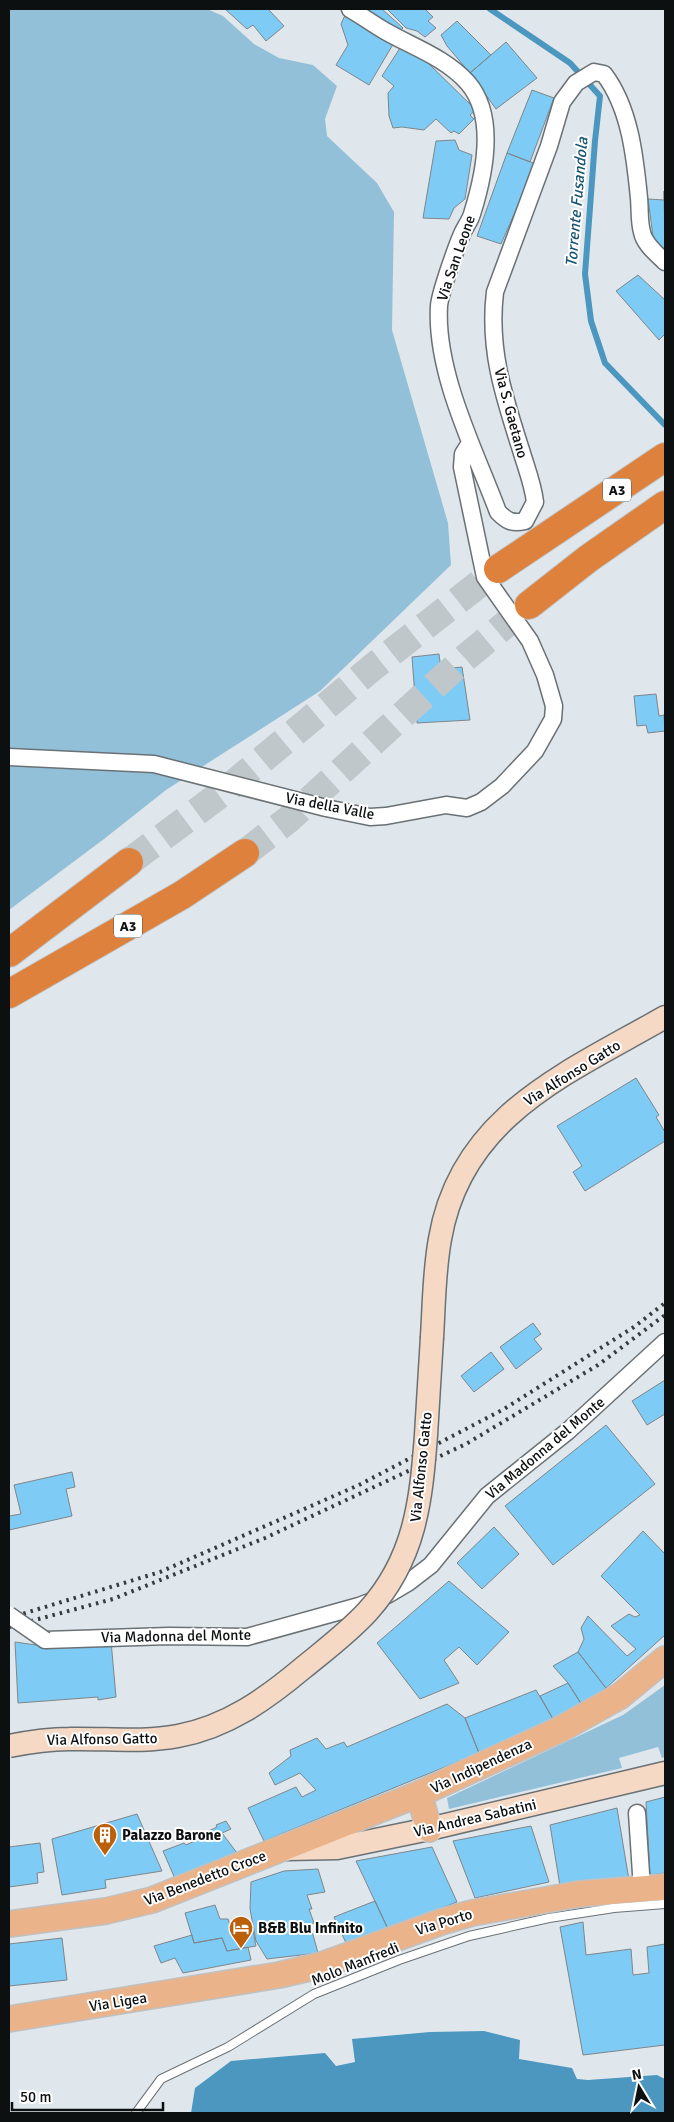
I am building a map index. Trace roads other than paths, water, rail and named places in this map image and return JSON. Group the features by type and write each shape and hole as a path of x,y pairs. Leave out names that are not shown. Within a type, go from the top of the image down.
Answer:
{"highway":[{"name":"A3","path":"498,569 665,457"},
{"path":"529,605 589,558 665,505"},
{"name":"A3","path":"9,994 182,895 245,853"},
{"path":"9,953 129,862"}],"main road":[{"name":"Via Alfonso Gatto","path":"9,1746 35,1741 69,1739 144,1740 179,1736 211,1728 238,1715 272,1693 325,1650 368,1611 394,1576 405,1554 416,1522 423,1479 440,1239 450,1200 473,1157 490,1133 511,1112 541,1088 665,1017"},
{"name":"Via Indipendenza","path":"283,1849 419,1794 570,1724 620,1696 665,1659"},
{"name":"Via Andrea Sabatini","path":"283,1849 337,1848 430,1829 665,1773"},
{"path":"419,1794 430,1829"},
{"name":"Via Benedetto Croce","path":"9,1924 106,1911 152,1900 283,1849"},
{"name":"Via Porto","path":"228,1985 322,1965 441,1922 472,1913 579,1894 654,1888"},
{"name":"Via Ligea","path":"9,2019 228,1985"}],"street":[{"name":"Via San Leone","path":"350,9 384,30 432,55 462,77 474,92 482,110 485,130 483,162 472,215 462,235 439,305 442,352 470,443"},
{"name":"Via S. Gaetano","path":"470,443 498,512 514,524 525,521 535,502 534,494 499,379 493,310 495,292 562,102 573,86 594,72 604,74 610,82 622,109 637,175 642,233 649,246 664,260"},
{"name":"Via della Valle","path":"9,757 154,764 326,808 370,817 386,816 446,805 466,808 491,796 535,751 553,719 554,706 530,641 483,572 462,467 463,454 470,443"},
{"name":"Via Madonna del Monte","path":"9,1615 46,1640 169,1636 247,1636 359,1606 387,1595 409,1582 431,1565 487,1496 568,1431 665,1342"},
{"path":"636,1813 654,1888"}],"lane":[{"name":"Molo Manfredi","path":"136,2113 161,2080 228,2047 314,1994 398,1960 469,1936 549,1918 614,1908 665,1904"}],"waterway":[{"name":"Torrente Fusandola","path":"490,9 570,63 600,96 585,274 591,321 605,363 665,425"}],"tunnel":[{"path":"129,862 226,790 373,667 498,569"},
{"path":"245,853 289,819 465,658 529,605"}],"railway":[{"path":"9,1618 160,1572 359,1485 504,1409 634,1327 665,1303"},
{"path":"9,1627 113,1599 265,1538 466,1444 598,1365 665,1315"}],"place":[{"name":"Palazzo Barone","path":"105,1856"},
{"name":"B&B Blu Infinito","path":"241,1949"}]}
